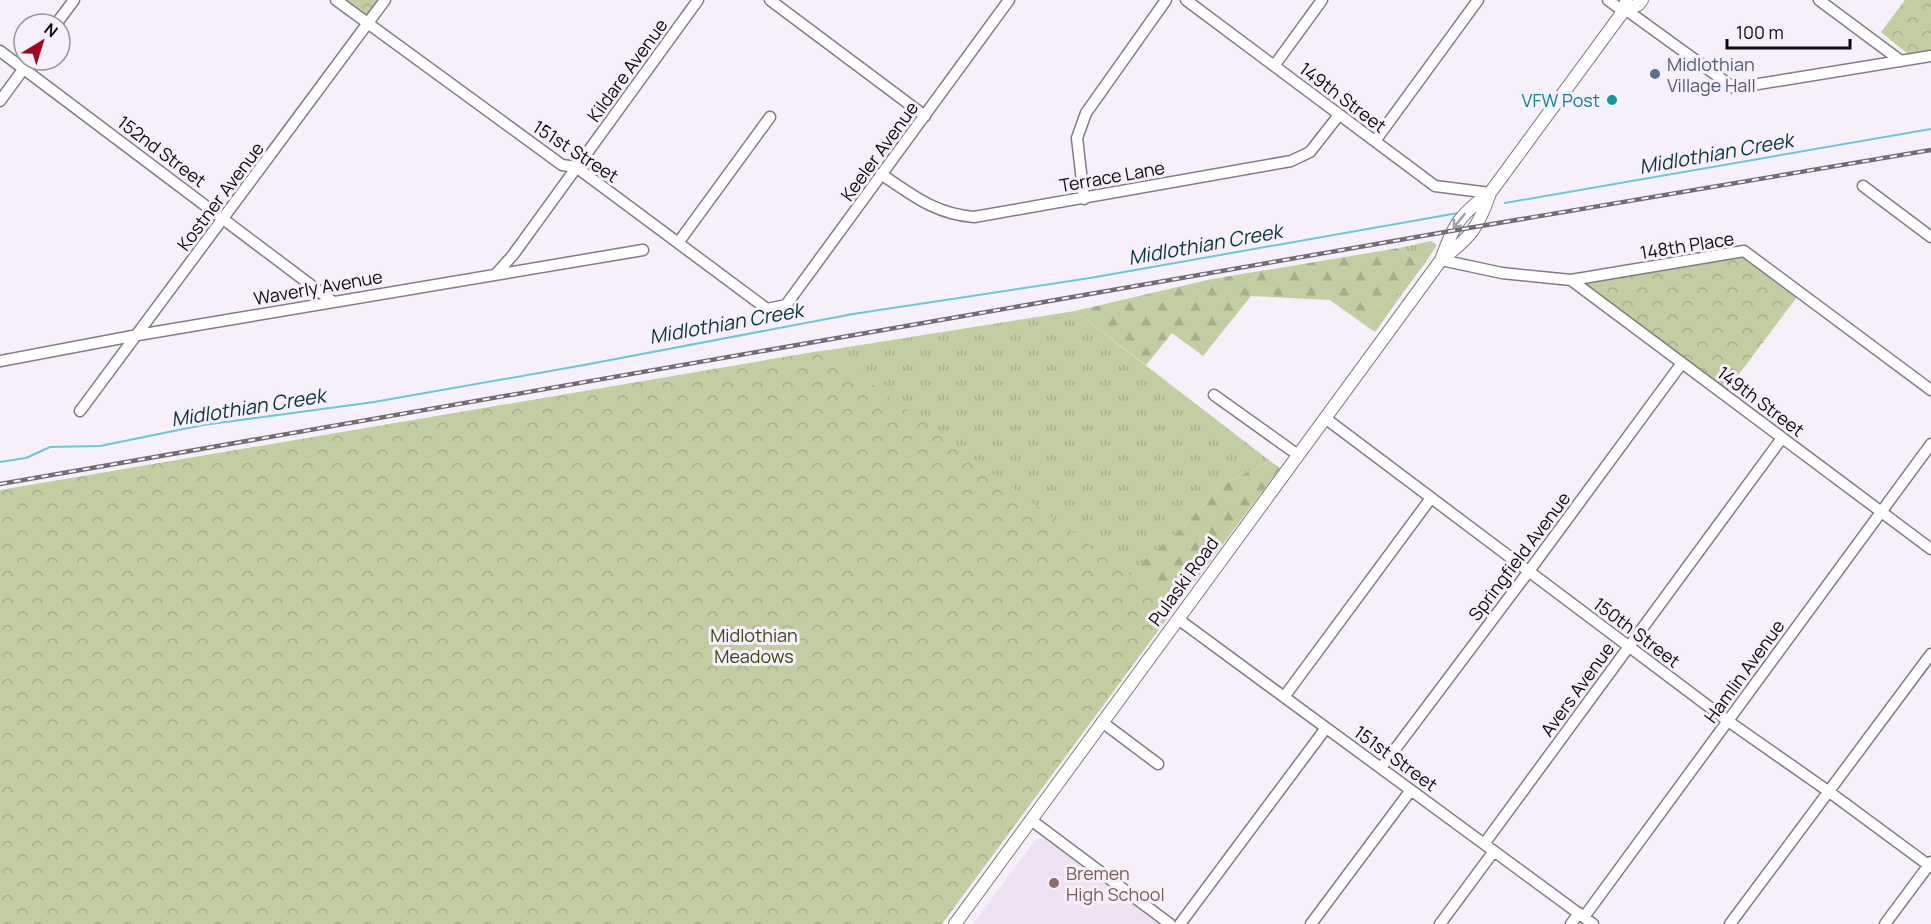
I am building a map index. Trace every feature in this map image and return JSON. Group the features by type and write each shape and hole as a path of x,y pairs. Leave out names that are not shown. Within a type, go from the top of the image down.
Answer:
{"main road":[{"name":"Pulaski Road","path":"955,924 1441,260 1463,243 1481,220 1490,193 1625,7 1638,5 1642,0"}],"street":[{"name":"151st Street","path":"336,0 562,165 576,167 767,309"},
{"name":"Kostner Avenue","path":"80,411 385,0"},
{"name":"Kildare Avenue","path":"496,274 513,255 698,0"},
{"path":"770,0 925,116"},
{"name":"Keeler Avenue","path":"767,309 786,305 1009,0"},
{"path":"1084,199 1077,138 1086,113 1166,0"},
{"name":"149th Street","path":"1186,0 1435,186 1490,193"},
{"path":"1274,66 1322,0"},
{"path":"1375,141 1478,0"},
{"path":"1608,0 1625,7 1734,88 1931,56"},
{"path":"1819,0 1901,61"},
{"path":"0,101 21,72"},
{"name":"152nd Street","path":"37,72 332,301"},
{"name":"Terrace Lane","path":"881,174 922,202 956,216 974,217 1291,161 1310,152 1339,115"},
{"path":"678,243 770,117"},
{"path":"1863,186 1931,237"},
{"name":"Waverly Avenue","path":"0,361 138,334 643,250"},
{"name":"148th Place","path":"1441,260 1502,273 1571,280 1744,251 1931,390"},
{"name":"149th Street","path":"1571,280 1931,549"},
{"name":"Springfield Avenue","path":"1381,768 1529,572 1682,363"},
{"path":"1214,395 1298,455"},
{"name":"150th Street","path":"1325,418 1728,721 1930,865"},
{"name":"Avers Avenue","path":"1484,843 1782,438"},
{"name":"Hamlin Avenue","path":"1570,924 1581,915 1728,721 1931,444"},
{"path":"1284,697 1431,498"},
{"name":"151st Street","path":"1178,619 1593,924"},
{"path":"1730,924 1931,654"},
{"path":"1102,722 1158,764"},
{"path":"1180,924 1326,728"},
{"path":"1311,924 1411,790"},
{"path":"1031,820 1170,924"},
{"path":"1440,924 1494,850"},
{"path":"1885,924 1930,865"}],"shaded area":[{"name":"Bremen High School","path":"1039,838 1046,840 1159,924 973,924"}],"green space":[{"path":"336,0 385,0 368,24"},
{"path":"1905,0 1931,0 1931,50 1909,55 1881,32"},
{"path":"1431,241 1437,245 1423,266 1399,248"},
{"path":"1399,248 1423,266 1405,290 1389,296 1366,326 1330,300 1251,296 1203,356 1172,333 1146,365 1075,311 1212,279"},
{"path":"1744,251 1800,293 1724,394 1571,280"},
{"path":"1405,290 1375,332 1366,326 1389,296"},
{"path":"1075,311 1270,461 1220,486 1182,528 1129,574 1175,608 0,657 766,360"},
{"name":"Midlothian Meadows","path":"826,350 1175,608 942,924 0,924 0,490"},
{"path":"1270,461 1280,468 1175,608 1128,574 1182,528 1220,486"}],"waterway":[{"name":"Midlothian Creek","path":"1505,203 1931,129"},
{"name":"Midlothian Creek","path":"0,462 26,458 50,447 100,446 203,425 374,402 853,314 1090,278 1458,213"}],"railway":[{"path":"0,484 1451,231 1931,150"}],"place":[{"name":"Midlothian Village Hall","path":"1655,74"},
{"name":"VFW Post","path":"1612,100"},
{"name":"Bremen High School","path":"1054,883"}]}
